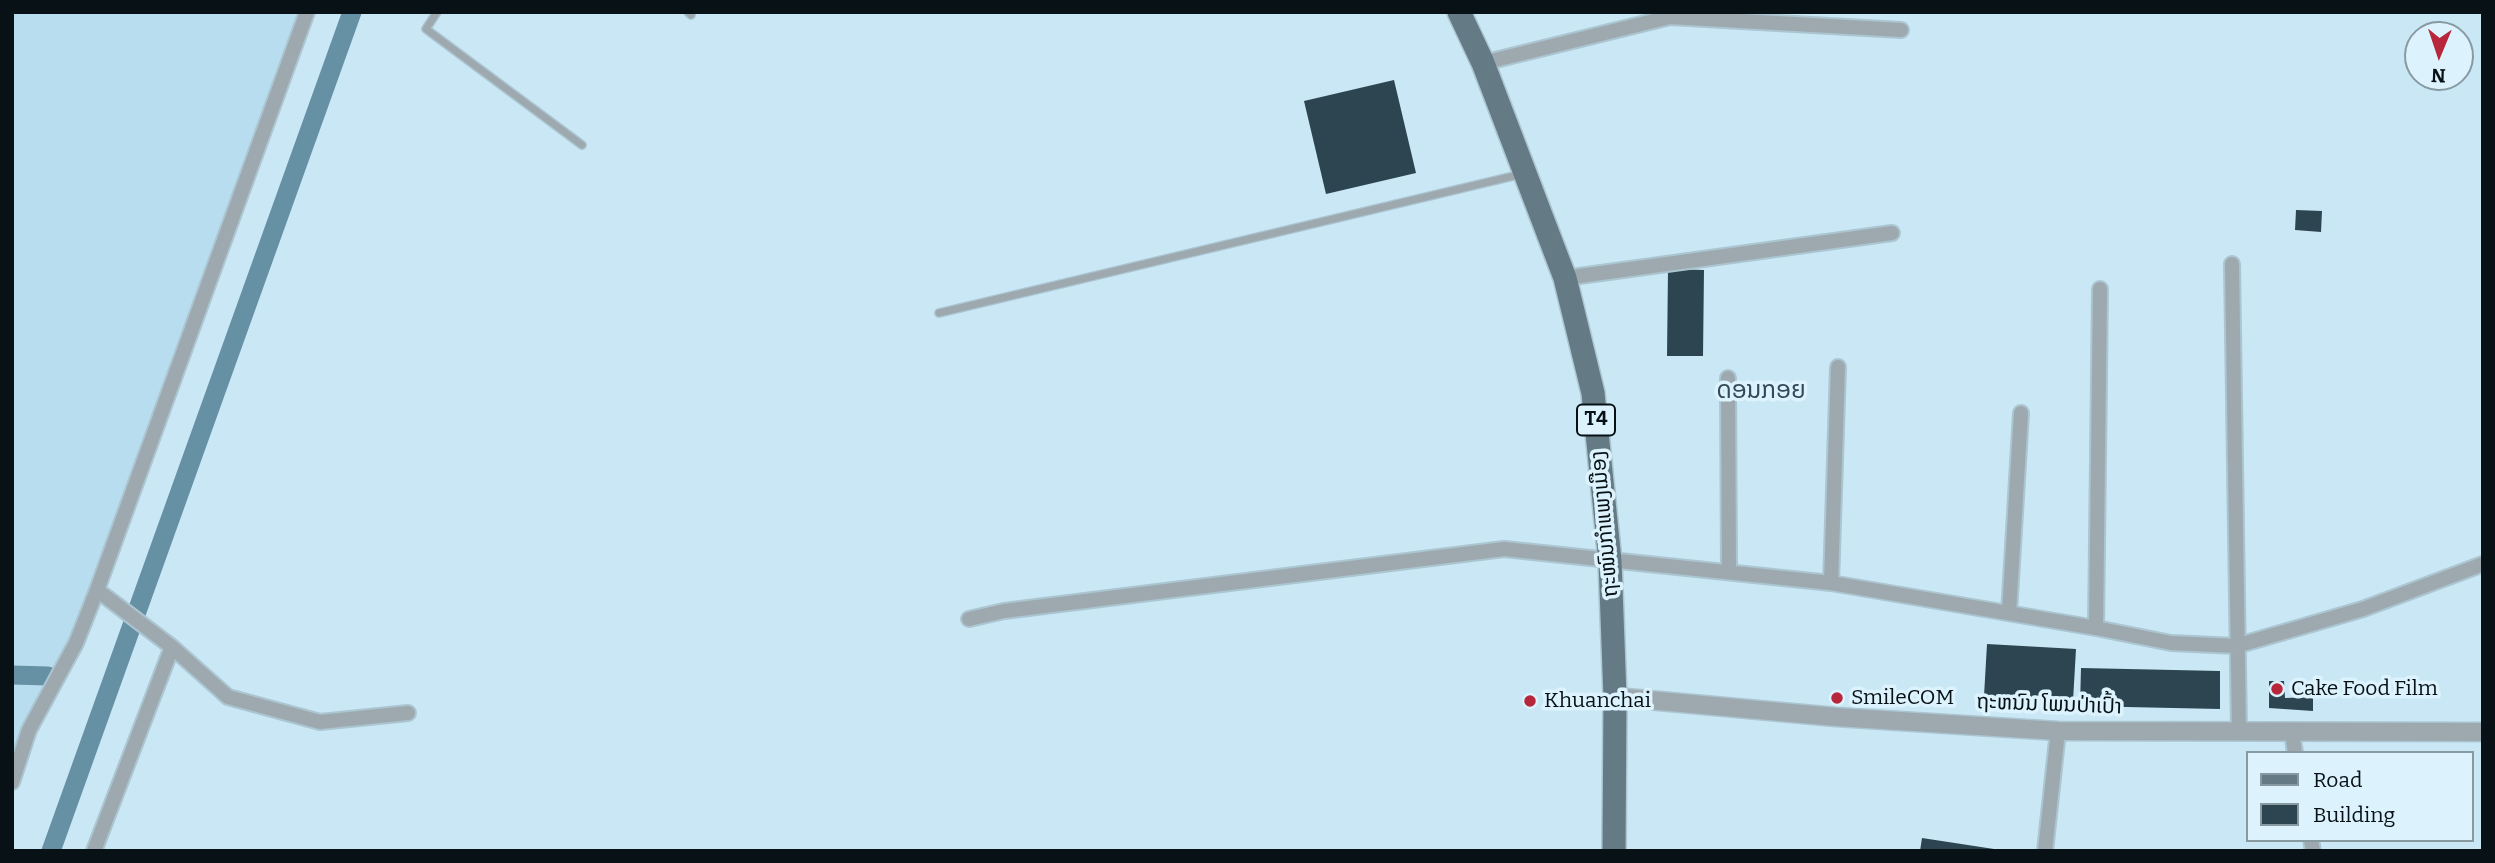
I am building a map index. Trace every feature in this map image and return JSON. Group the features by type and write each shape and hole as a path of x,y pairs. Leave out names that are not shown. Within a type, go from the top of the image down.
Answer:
{"main road":[{"name":"ຖະໜົນກຳແພງເມືອງ","path":"1459,12 1483,63 1565,278 1593,393 1610,561 1615,697 1614,851"}],"street":[{"path":"12,782 29,730 76,643 97,590 307,12"},
{"path":"1483,63 1672,15 1901,30"},
{"path":"1565,278 1892,233"},
{"path":"2232,264 2239,731"},
{"path":"2096,628 2100,289"},
{"path":"1831,583 1838,367"},
{"path":"1728,378 1729,572"},
{"path":"2009,613 2021,413"},
{"path":"969,619 1004,611 1504,550 1831,583 2171,643 2236,646 2363,609 2483,564"},
{"path":"97,590 172,647 228,697 320,722 408,713"},
{"path":"94,851 172,647"},
{"name":"ຖະຫນົນ ໂພນປ່າເປົ້າ","path":"1615,697 1836,717 2058,731 2483,732"},
{"path":"2045,851 2058,731"},
{"path":"2292,732 2295,751"}],"lane":[{"path":"437,12 426,29 582,145"},
{"path":"939,313 1526,173"}],"shaded area":[{"path":"12,12 299,12 97,590 12,782"}],"building":[{"path":"1394,80 1416,173 1326,194 1304,101"},
{"path":"2296,210 2322,211 2321,232 2295,230"},
{"path":"1668,269 1704,270 1703,356 1667,356"},
{"path":"1987,644 2076,649 2073,701 1984,696"},
{"path":"2081,668 2220,671 2220,709 2080,706"},
{"name":"Cake Food Film","path":"2269,681 2284,681 2285,698 2313,697 2313,711 2269,708"},
{"path":"1922,838 1994,849 1994,851 1920,851"}],"waterway":[{"path":"51,851 352,12"},
{"path":"12,675 48,676"}],"place":[{"name":"Cake Food Film","path":"2277,689"},
{"name":"SmileCOM","path":"1837,698"},
{"name":"Khuanchai","path":"1530,701"}],"district":[{"name":"ດອນກອຍ","path":"1761,391"}]}
